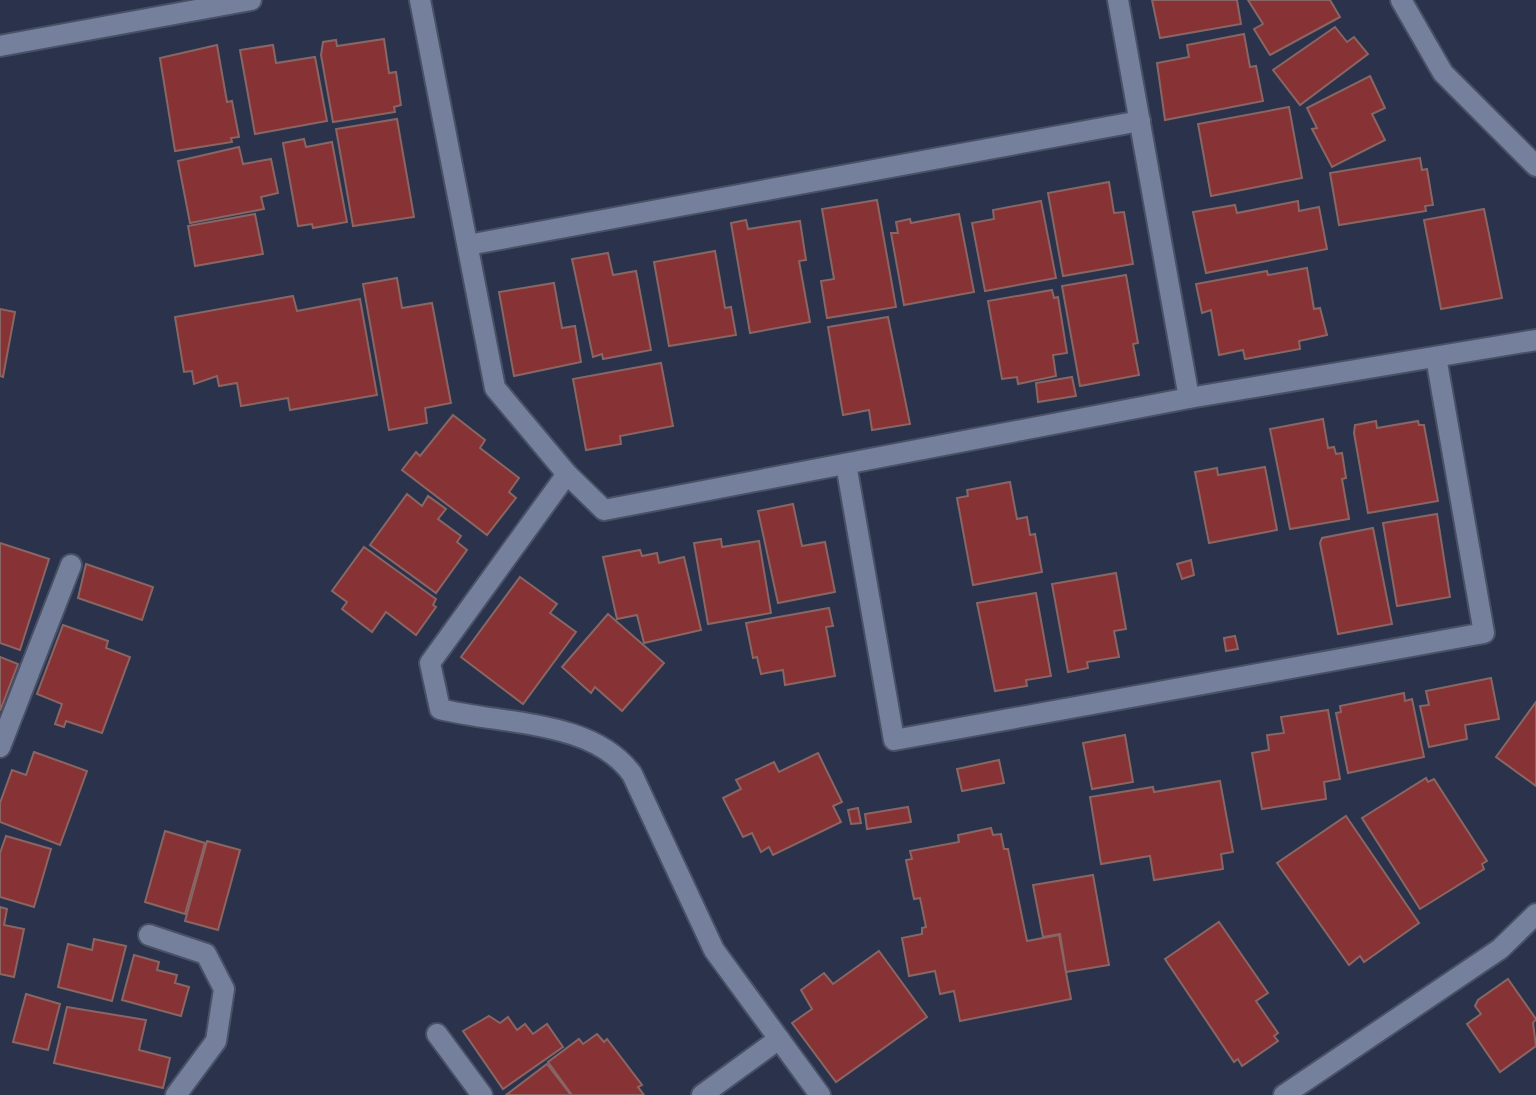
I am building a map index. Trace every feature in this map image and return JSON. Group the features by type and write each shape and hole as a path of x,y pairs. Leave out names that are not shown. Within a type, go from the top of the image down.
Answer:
{"street":[{"path":"0,46 251,0"},
{"path":"420,0 495,388 567,474 604,510 1189,398 1536,340"},
{"path":"1118,0 1189,398"},
{"path":"1401,0 1443,73 1536,166"},
{"path":"468,245 1140,121"},
{"path":"846,464 894,740 1484,633 1436,357"},
{"path":"567,474 430,663 440,709 477,719 583,735 618,755 632,774 714,950 820,1095"},
{"path":"0,747 71,565"},
{"path":"1284,1095 1500,949 1536,914"},
{"path":"149,935 206,954 224,989 216,1041 176,1095"},
{"path":"437,1034 482,1095"},
{"path":"702,1095 779,1039"}],"building":[{"path":"1152,0 1237,0 1241,24 1160,38"},
{"path":"1248,0 1330,0 1340,17 1270,55 1254,29 1263,24"},
{"path":"1335,27 1347,42 1354,37 1368,54 1300,105 1273,70"},
{"path":"1244,34 1250,67 1256,66 1263,101 1165,120 1157,63 1189,57 1187,45"},
{"path":"384,39 389,73 396,72 401,105 394,107 395,112 333,122 321,55 323,42 336,40 337,46"},
{"path":"217,45 227,102 232,101 239,137 231,138 232,142 175,151 160,58"},
{"path":"273,45 276,63 315,57 327,121 255,134 240,50"},
{"path":"1370,76 1385,108 1372,114 1385,140 1332,167 1312,129 1317,128 1307,108"},
{"path":"1289,107 1302,178 1211,196 1198,124"},
{"path":"397,119 414,217 353,226 336,129"},
{"path":"304,139 306,147 332,142 347,222 313,228 312,224 298,226 283,143"},
{"path":"239,147 243,164 271,159 278,193 261,197 264,209 190,223 178,161"},
{"path":"1420,158 1422,170 1427,169 1433,205 1425,206 1426,211 1339,225 1330,173"},
{"path":"1109,182 1114,213 1124,212 1133,264 1063,276 1048,193"},
{"path":"877,200 896,307 827,318 821,281 834,279 822,209"},
{"path":"1041,201 1056,278 985,291 972,223 994,219 993,210"},
{"path":"1298,201 1299,211 1319,207 1327,249 1206,273 1193,212 1235,205 1237,213"},
{"path":"1484,209 1502,298 1441,309 1424,220"},
{"path":"255,214 263,254 195,266 188,226"},
{"path":"959,214 974,292 904,305 891,233 898,233 896,222 910,219 911,223"},
{"path":"746,220 748,229 800,221 806,260 799,261 810,322 750,333 731,223"},
{"path":"715,251 725,308 731,307 736,335 669,346 654,262"},
{"path":"608,253 613,275 636,271 651,350 603,359 602,354 593,357 572,259"},
{"path":"1307,268 1314,309 1320,308 1327,335 1299,341 1300,349 1245,359 1243,350 1219,355 1211,310 1202,313 1196,284 1267,271 1268,275"},
{"path":"1126,275 1138,343 1133,344 1139,375 1080,386 1062,286"},
{"path":"397,278 402,308 432,303 451,403 425,408 427,423 389,430 363,284"},
{"path":"554,283 562,328 575,326 581,362 514,376 499,292"},
{"path":"1052,290 1054,298 1058,297 1067,353 1053,355 1056,376 1018,384 1017,377 1002,379 988,301"},
{"path":"293,296 297,311 360,299 377,395 290,410 288,398 241,406 237,383 219,386 217,376 194,384 192,371 184,372 175,317"},
{"path":"0,309 15,312 3,377 0,376"},
{"path":"888,317 910,424 872,430 869,410 843,415 828,327"},
{"path":"661,363 673,426 620,436 621,444 586,450 573,379"},
{"path":"1072,377 1076,396 1038,402 1036,383"},
{"path":"453,415 485,440 480,448 519,478 509,492 516,498 487,535 402,470 416,452 420,456"},
{"path":"1323,419 1328,448 1334,447 1336,454 1342,453 1346,478 1342,479 1349,519 1290,529 1270,429"},
{"path":"1376,421 1377,428 1418,421 1419,425 1424,425 1438,501 1368,513 1354,433 1355,425"},
{"path":"1265,467 1277,530 1209,543 1195,472 1217,468 1218,475"},
{"path":"1010,482 1017,519 1027,517 1030,535 1035,534 1042,572 973,585 957,498 968,496 967,490"},
{"path":"407,494 422,506 428,496 446,509 438,519 461,536 457,542 467,550 436,593 370,545"},
{"path":"793,504 802,546 825,542 835,592 778,603 758,511"},
{"path":"1437,514 1450,597 1397,606 1383,523"},
{"path":"1373,528 1392,624 1338,634 1320,543 1322,538"},
{"path":"721,539 722,547 759,541 771,613 708,624 694,543"},
{"path":"0,543 49,559 20,650 0,643"},
{"path":"364,547 436,599 433,605 436,607 416,635 386,612 372,632 342,609 347,602 332,591"},
{"path":"640,550 642,556 657,553 659,563 684,557 701,630 644,643 637,615 617,619 603,557"},
{"path":"1191,560 1194,575 1182,579 1177,564"},
{"path":"86,564 153,587 142,620 78,598"},
{"path":"1116,573 1126,629 1114,631 1119,657 1087,662 1088,668 1068,672 1052,584"},
{"path":"520,577 557,604 550,613 576,632 523,704 461,657"},
{"path":"1036,593 1051,676 1026,680 1027,686 995,691 977,603"},
{"path":"829,608 833,626 826,627 835,676 785,685 783,670 761,674 757,657 753,658 746,623"},
{"path":"608,614 664,663 622,711 595,687 591,693 562,667"},
{"path":"63,625 108,641 106,648 130,657 102,733 66,721 64,727 55,724 62,704 37,694"},
{"path":"1235,636 1238,649 1226,651 1224,638"},
{"path":"0,657 18,664 0,711"},
{"path":"1491,678 1499,719 1465,725 1467,739 1429,747 1420,706 1429,705 1426,691"},
{"path":"1404,693 1405,701 1412,699 1424,757 1348,773 1336,713 1341,712 1340,706"},
{"path":"1536,702 1536,786 1496,757"},
{"path":"1328,710 1340,779 1324,782 1326,799 1262,809 1252,753 1269,750 1267,735 1284,733 1281,717"},
{"path":"1125,735 1133,782 1092,789 1083,743"},
{"path":"34,752 87,771 60,845 0,822 0,803 12,770 26,775"},
{"path":"818,753 842,802 833,806 841,822 773,855 769,847 761,852 752,833 743,837 723,798 741,789 736,780 774,762 779,772"},
{"path":"999,760 1004,783 962,791 957,769"},
{"path":"1426,778 1428,782 1434,779 1487,861 1482,864 1484,869 1420,909 1362,818"},
{"path":"1220,781 1233,852 1221,854 1223,869 1154,880 1150,856 1101,864 1090,797 1153,787 1154,792"},
{"path":"908,807 911,822 867,829 865,814"},
{"path":"858,808 861,823 851,824 848,810"},
{"path":"1346,816 1419,923 1364,962 1360,956 1349,965 1277,863"},
{"path":"991,828 993,835 1001,834 1004,849 1008,849 1027,941 1059,935 1071,999 960,1021 954,991 940,994 935,971 909,976 902,938 922,934 922,928 926,927 920,898 914,899 906,860 912,859 910,851 959,842 958,835"},
{"path":"165,831 205,843 185,914 145,902"},
{"path":"6,836 51,849 34,907 0,897 0,853"},
{"path":"207,841 240,850 218,930 185,921"},
{"path":"1093,875 1109,965 1066,972 1060,934 1043,937 1033,885"},
{"path":"0,907 7,909 4,925 24,929 14,977 0,974"},
{"path":"1219,922 1268,993 1256,1001 1278,1033 1274,1036 1278,1041 1242,1066 1238,1059 1234,1062 1165,959"},
{"path":"94,939 126,946 112,1001 58,987 68,944 92,950"},
{"path":"879,951 927,1017 836,1082 792,1023 812,1009 801,990 824,973 833,984"},
{"path":"134,955 159,962 157,970 177,975 175,983 189,987 181,1016 122,1000"},
{"path":"1508,979 1536,1019 1533,1023 1536,1046 1500,1072 1467,1024 1481,1014 1475,1006 1478,1000"},
{"path":"26,994 60,1004 48,1050 13,1042"},
{"path":"67,1007 146,1020 139,1050 170,1058 163,1088 54,1063"},
{"path":"489,1016 500,1023 508,1017 517,1030 525,1024 533,1034 547,1024 563,1047 503,1089 463,1031"},
{"path":"597,1034 604,1042 607,1039 642,1085 638,1087 644,1095 572,1095 548,1062 579,1039 583,1044"},
{"path":"547,1064 571,1095 506,1095"}]}
